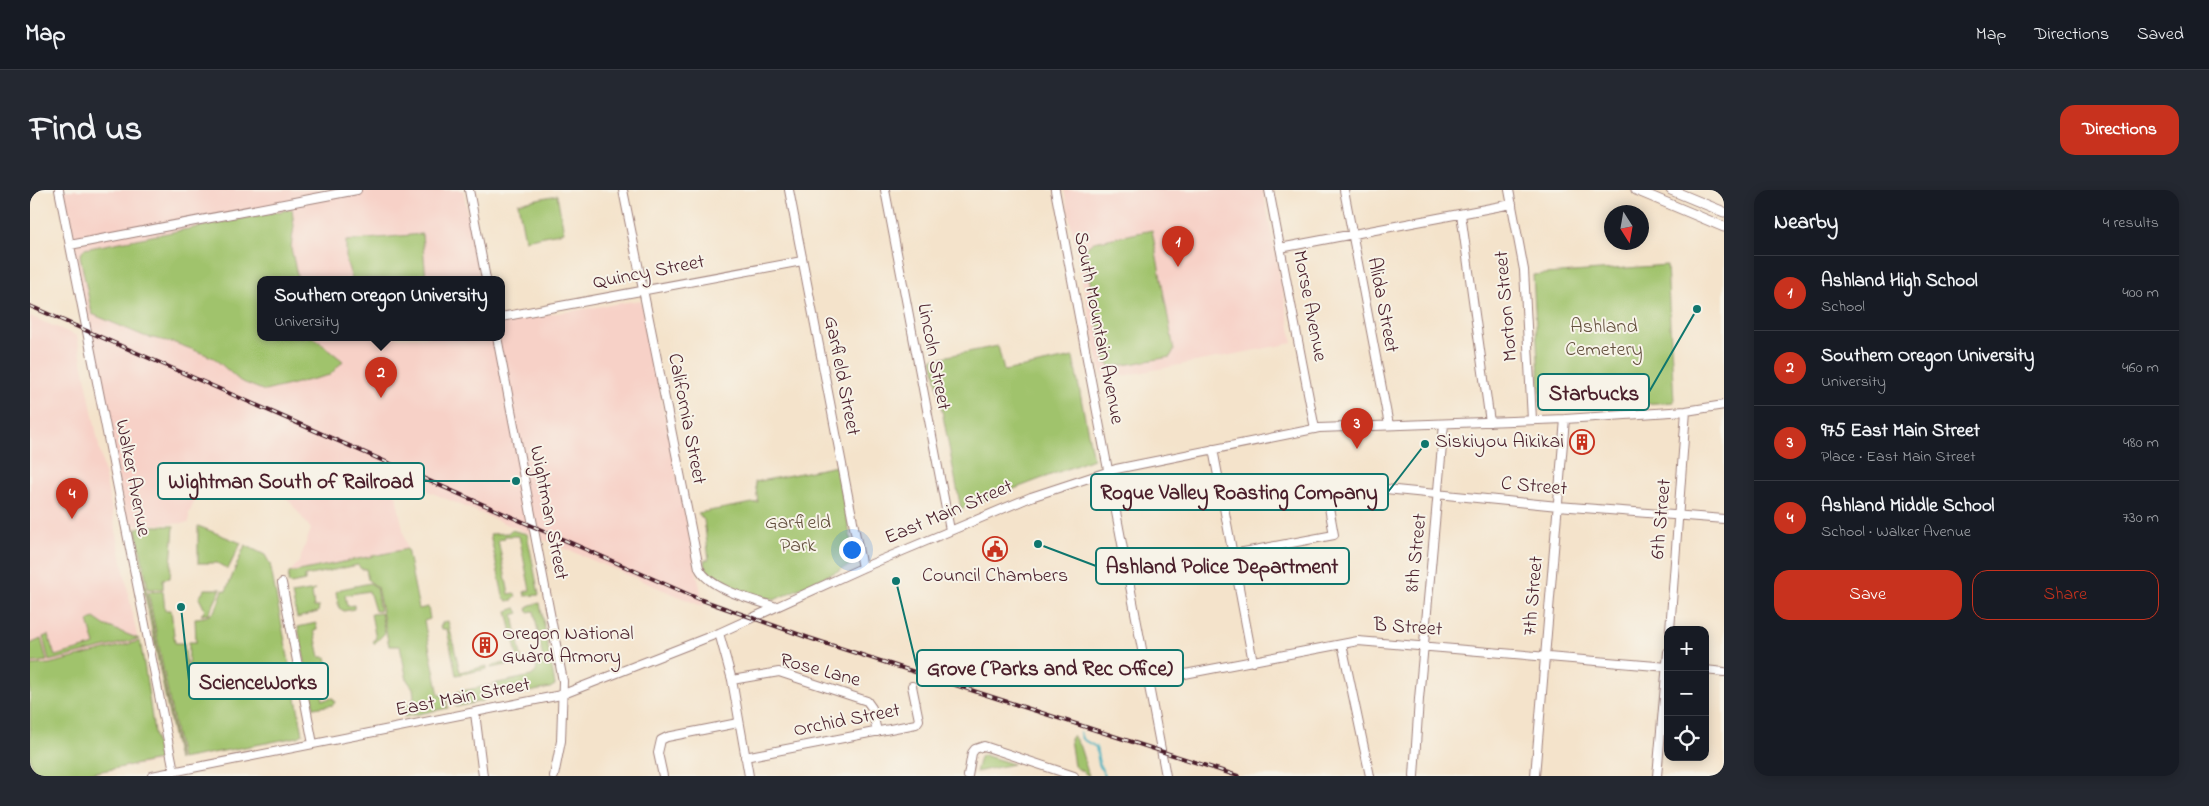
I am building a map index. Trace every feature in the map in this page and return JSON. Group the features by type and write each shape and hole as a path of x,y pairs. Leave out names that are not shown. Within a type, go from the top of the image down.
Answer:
{"main road":[{"path":"1636,190 1724,227"},
{"path":"1671,190 1724,212"}],"street":[{"name":"Walker Avenue","path":"59,190 174,771"},
{"path":"70,245 356,190"},
{"path":"469,190 485,276"},
{"name":"California Street","path":"623,190 700,568 705,578 715,585 776,608"},
{"name":"Garfield Street","path":"789,190 862,568"},
{"name":"Lincoln Street","path":"885,190 950,530"},
{"name":"South Mountain Avenue","path":"1054,190 1166,776"},
{"name":"Morse Avenue","path":"1269,190 1316,429"},
{"name":"Alida Street","path":"1344,190 1389,425"},
{"name":"Morton Street","path":"1509,190 1524,270 1532,420"},
{"path":"1280,248 1512,204"},
{"path":"1461,214 1490,422"},
{"name":"Quincy Street","path":"505,316 802,261"},
{"name":"Wightman Street","path":"498,341 563,681 560,740 554,776"},
{"name":"East Main Street","path":"152,776 562,695 719,633 950,530 1050,490 1109,471 1316,429 1565,419 1686,411 1724,405"},
{"name":"6th Street","path":"1670,626 1686,411"},
{"name":"7th Street","path":"1535,776 1565,419"},
{"name":"8th Street","path":"1414,776 1444,424"},
{"path":"1213,449 1253,662"},
{"name":"C Street","path":"1233,554 1334,535 1326,490 1330,485 1341,484 1558,506 1724,519"},
{"path":"282,583 313,744"},
{"path":"719,633 732,680 749,776"},
{"name":"B Street","path":"1148,681 1358,641 1424,645 1664,667"},
{"path":"1342,644 1370,776"},
{"path":"1709,670 1724,672"},
{"path":"1657,776 1667,671"},
{"name":"Rose Lane","path":"732,680 779,672 867,701 872,708 877,732"},
{"name":"Orchid Street","path":"745,757 918,723 912,686"},
{"path":"474,713 483,776"},
{"path":"663,776 658,753 661,740 667,737 738,722"},
{"path":"968,776 968,768 975,749 984,746 1074,776"}],"shaded area":[{"path":"59,190 463,190 479,276 257,276 257,341 505,341 505,321 641,300 704,607 392,476 407,549 289,573 299,562 311,529 291,503 279,492 250,477 235,472 232,476 216,474 206,477 189,513 189,523 127,525"},
{"path":"1064,190 1263,190 1293,343 1102,380"},
{"path":"30,316 77,336 150,701 158,762 75,776 30,776"}],"green space":[{"path":"557,195 564,232 525,240 518,203"},
{"path":"292,209 294,226 291,248 297,276 257,276 257,341 318,341 343,361 330,375 265,391 240,381 214,358 175,343 144,336 92,314 80,256 84,249"},
{"path":"1152,230 1174,350 1170,357 1112,367 1105,362 1084,249 1094,242"},
{"path":"422,234 426,276 351,276 346,260 346,241"},
{"name":"Ashland Cemetery","path":"1667,265 1674,402 1541,410 1533,275"},
{"path":"998,346 1004,371 1073,357 1093,459 961,509 932,359"},
{"name":"Garfield Park","path":"837,466 855,561 853,564 774,600 743,592 722,584 713,578 707,570 704,560 709,559 704,520 698,513 758,502 755,482"},
{"path":"142,526 174,526 170,578 163,579 163,589 148,589 136,529"},
{"path":"198,526 241,543 228,569 217,563 198,563"},
{"path":"134,529 179,758 178,760 132,530"},
{"path":"511,530 527,534 539,595 525,596 524,592 530,590 519,536 505,536 504,539 498,540 509,594 514,593 516,596 513,600 507,601 503,596 490,534 508,533"},
{"path":"245,545 265,555 270,564 303,734 298,737 181,759 148,592 163,591 165,610 171,610 175,643 184,643 188,677 189,642 196,642 195,618 208,616 215,610 223,590 226,591"},
{"path":"407,549 419,609 428,607 430,619 424,621 439,695 445,695 448,708 404,717 405,708 414,697 413,688 407,680 400,646 389,646 377,587 368,580 366,569 361,569 358,565 305,576 305,581 291,584 288,582 289,573"},
{"path":"370,583 376,587 380,611 375,611 369,591 345,595 347,606 354,605 354,609 344,611 339,608 336,592 341,589"},
{"path":"205,589 221,589 209,614 201,615 205,610 199,598"},
{"path":"315,590 312,593 314,607 319,607 318,612 297,618 292,594"},
{"path":"540,603 555,685 550,688 509,696 493,684 531,676 536,672 538,661 543,659 534,611 528,612 527,609 530,605"},
{"path":"516,608 519,613 513,615 522,662 491,668 491,666 518,660 507,611"},
{"path":"381,613 385,633 374,644 373,640 376,639 371,614"},
{"path":"94,618 104,625 139,639 49,661 43,637 48,635 55,656 95,645 88,621"},
{"path":"448,621 460,672 487,666 487,669 456,675 447,629 441,629 440,627 443,622"},
{"path":"316,623 317,629 314,630 320,657 326,657 329,672 318,675 323,700 333,698 335,702 333,705 314,708 298,627"},
{"path":"41,639 47,661 30,663 30,644"},
{"path":"140,641 159,760 76,776 34,776 30,759 30,665 49,664"},
{"path":"491,685 483,701 456,707 454,696 457,692"},
{"path":"1073,735 1080,747 1089,776 1074,766 1070,739"},
{"path":"984,755 1013,764 976,772 980,757"}],"waterway":[{"path":"1080,732 1082,739 1096,747 1099,764 1105,776"}],"railway":[{"path":"30,306 699,599 809,638 1238,776"}],"place":[{"name":"Ashland High School","path":"1178,267"},
{"name":"Starbucks","path":"1697,309"},
{"name":"Southern Oregon University","path":"381,398"},
{"name":"Siskiyou Aikikai","path":"1582,442"},
{"name":"Rogue Valley Roasting Company","path":"1425,444"},
{"name":"975 East Main Street","path":"1357,449"},
{"name":"Wightman South of Railroad","path":"516,481"},
{"name":"Ashland Middle School","path":"72,519"},
{"name":"Ashland Police Department","path":"1038,544"},
{"name":"Council Chambers","path":"995,549"},
{"name":"Grove (Parks and Rec Office)","path":"896,581"},
{"name":"ScienceWorks","path":"181,607"},
{"name":"Oregon National Guard Armory","path":"485,645"}]}
